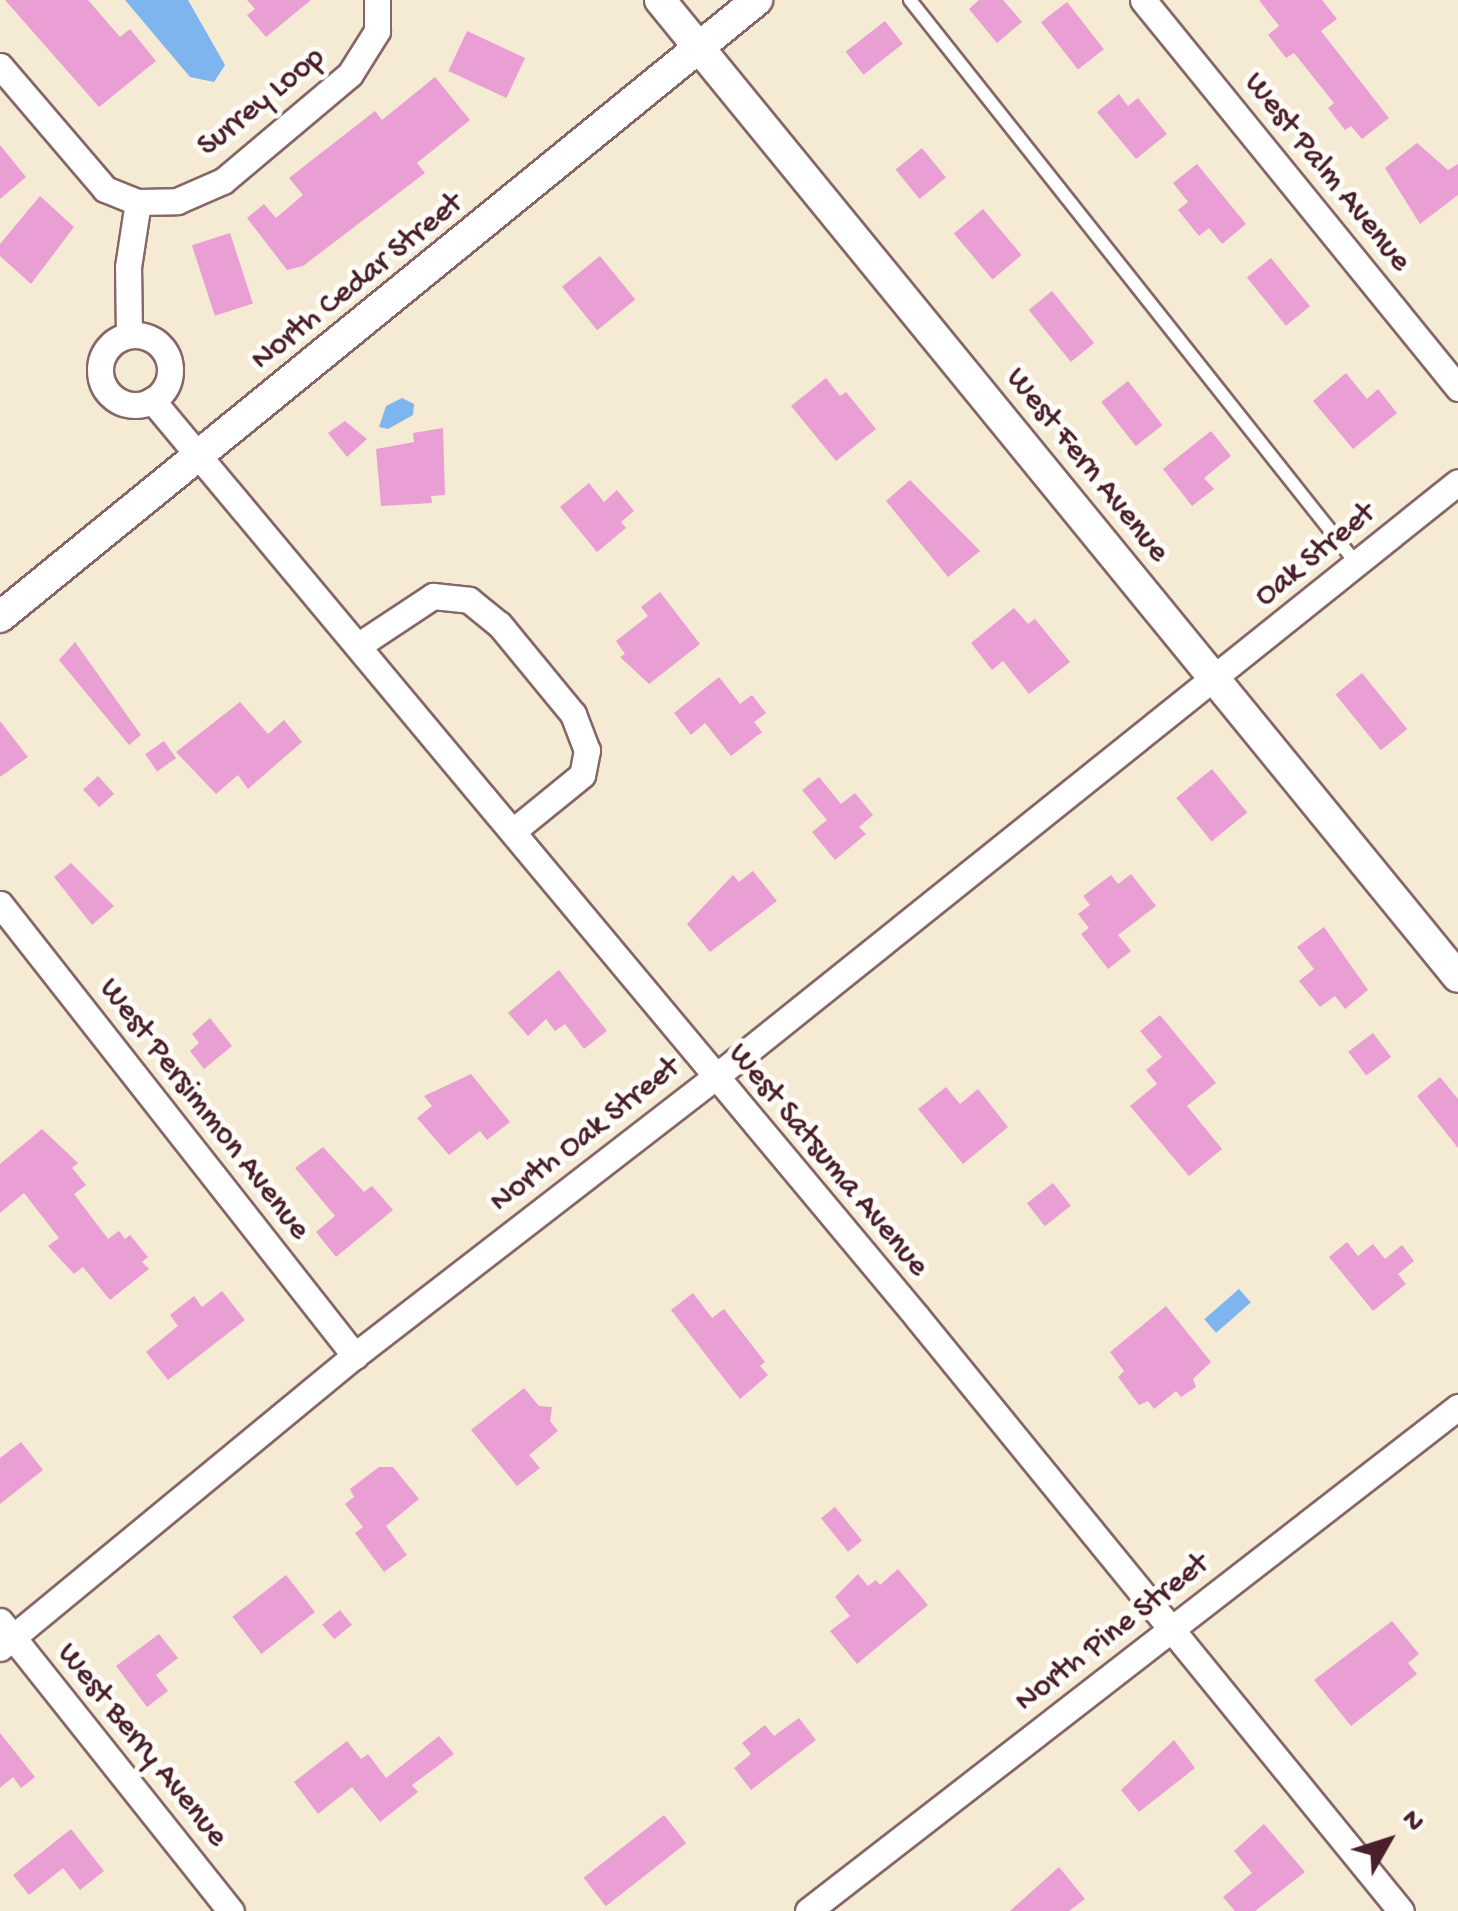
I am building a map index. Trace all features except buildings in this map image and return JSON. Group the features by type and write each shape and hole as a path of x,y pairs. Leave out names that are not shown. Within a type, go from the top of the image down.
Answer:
{"street":[{"name":"Surrey Loop","path":"138,202 177,201 222,181 336,86 377,31 378,0"},
{"name":"West Fern Avenue","path":"660,0 1458,976"},
{"name":"North Cedar Street","path":"0,617 758,0"},
{"name":"West Palm Avenue","path":"1143,0 1458,388"},
{"path":"0,66 76,161 105,189 138,202 128,267 128,335"},
{"path":"128,335 148,338 167,356 169,377 152,400 126,404 102,381 102,356 128,335"},
{"path":"152,400 204,454"},
{"name":"West Satsuma Avenue","path":"204,454 1402,1911"},
{"name":"Oak Street","path":"1214,678 1458,482"},
{"path":"359,645 433,596 469,600 499,624 573,714 588,750 582,775 513,832"},
{"name":"North Oak Street","path":"4,1636 354,1356 714,1078 1214,678"},
{"name":"West Persimmon Avenue","path":"0,904 354,1356"},
{"name":"North Pine Street","path":"808,1911 1458,1407"},
{"name":"West Berry Avenue","path":"4,1636 231,1911"}],"lane":[{"path":"910,0 1356,563"}],"water":[{"path":"125,0 188,0 225,65 214,82 190,77"},
{"path":"402,398 414,404 413,415 388,429 379,427 386,406"},
{"path":"1239,1289 1251,1303 1216,1333 1204,1319"}]}
